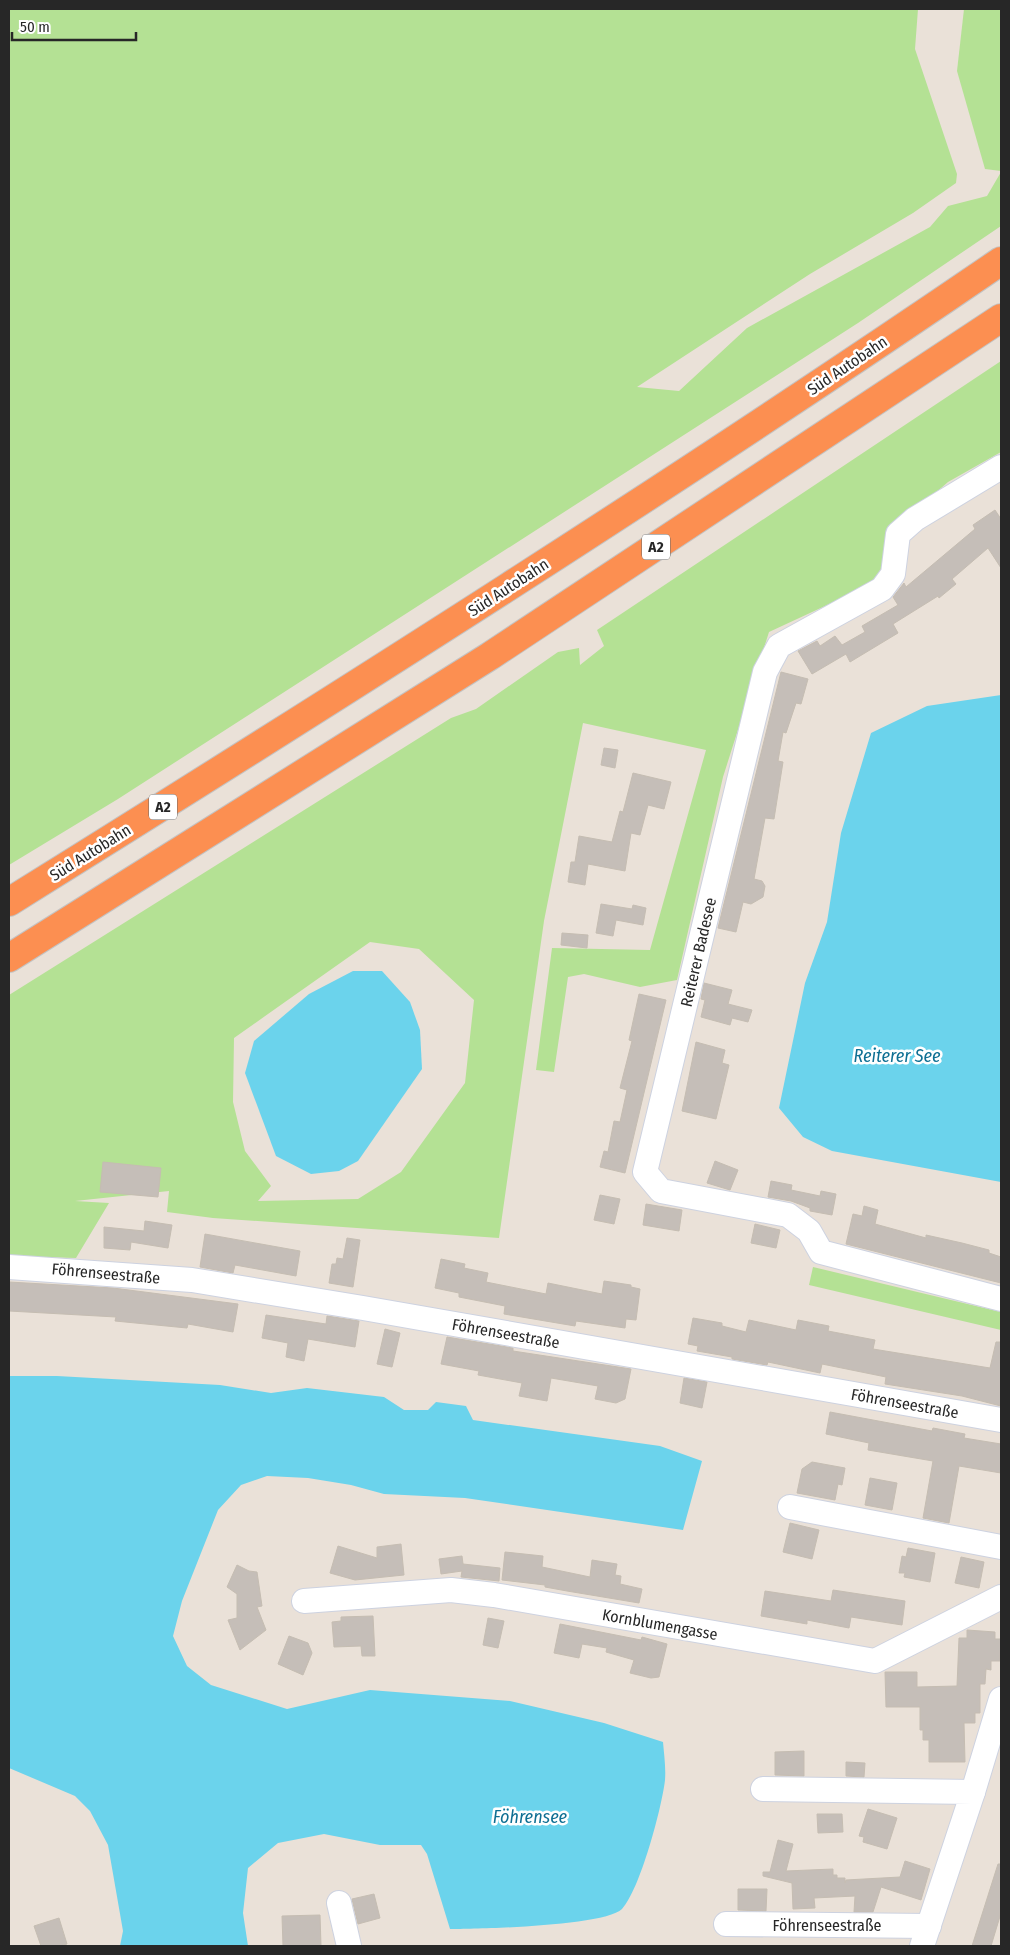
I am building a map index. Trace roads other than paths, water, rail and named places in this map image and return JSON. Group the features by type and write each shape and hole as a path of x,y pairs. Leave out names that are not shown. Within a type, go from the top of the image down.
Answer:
{"highway":[{"name":"Süd Autobahn","path":"9,902 316,711 519,580 756,426 1001,261"},
{"name":"A2","path":"9,958 490,656 1001,318"}],"street":[{"name":"Reiterer Badesee","path":"1001,467 915,519 898,534 893,574 882,589 779,646 764,672 645,1172 661,1191 788,1215 809,1231 821,1252 1001,1299"},
{"name":"Föhrenseestraße","path":"9,1267 192,1280 1001,1420"},
{"path":"790,1507 1001,1547"},
{"name":"Kornblumengasse","path":"304,1601 451,1590 494,1595 875,1661 1001,1597"},
{"name":"Föhrenseestraße","path":"726,1924 925,1936 973,1792 1001,1699"},
{"path":"763,1789 973,1792"},
{"path":"339,1903 350,1946"}],"water":[{"name":"Reiterer See","path":"1001,695 1001,1182 832,1151 803,1137 779,1108 805,983 827,922 841,833 871,733 927,706"},
{"path":"353,971 382,971 410,1002 420,1030 422,1069 358,1161 339,1171 311,1174 276,1156 245,1073 254,1041 309,994"},
{"name":"Föhrensee","path":"9,1376 57,1376 220,1385 271,1393 307,1388 384,1397 404,1410 428,1410 436,1402 466,1406 473,1420 660,1446 702,1461 683,1530 465,1498 384,1494 351,1485 308,1478 267,1476 241,1485 218,1510 182,1601 173,1636 187,1666 211,1685 287,1709 370,1690 510,1701 604,1723 663,1742 665,1775 660,1809 643,1867 629,1899 622,1909 611,1915 568,1923 450,1929 427,1854 421,1845 380,1845 324,1834 278,1843 248,1868 243,1913 248,1946 120,1946 123,1931 108,1845 90,1811 75,1796 9,1768"}]}
